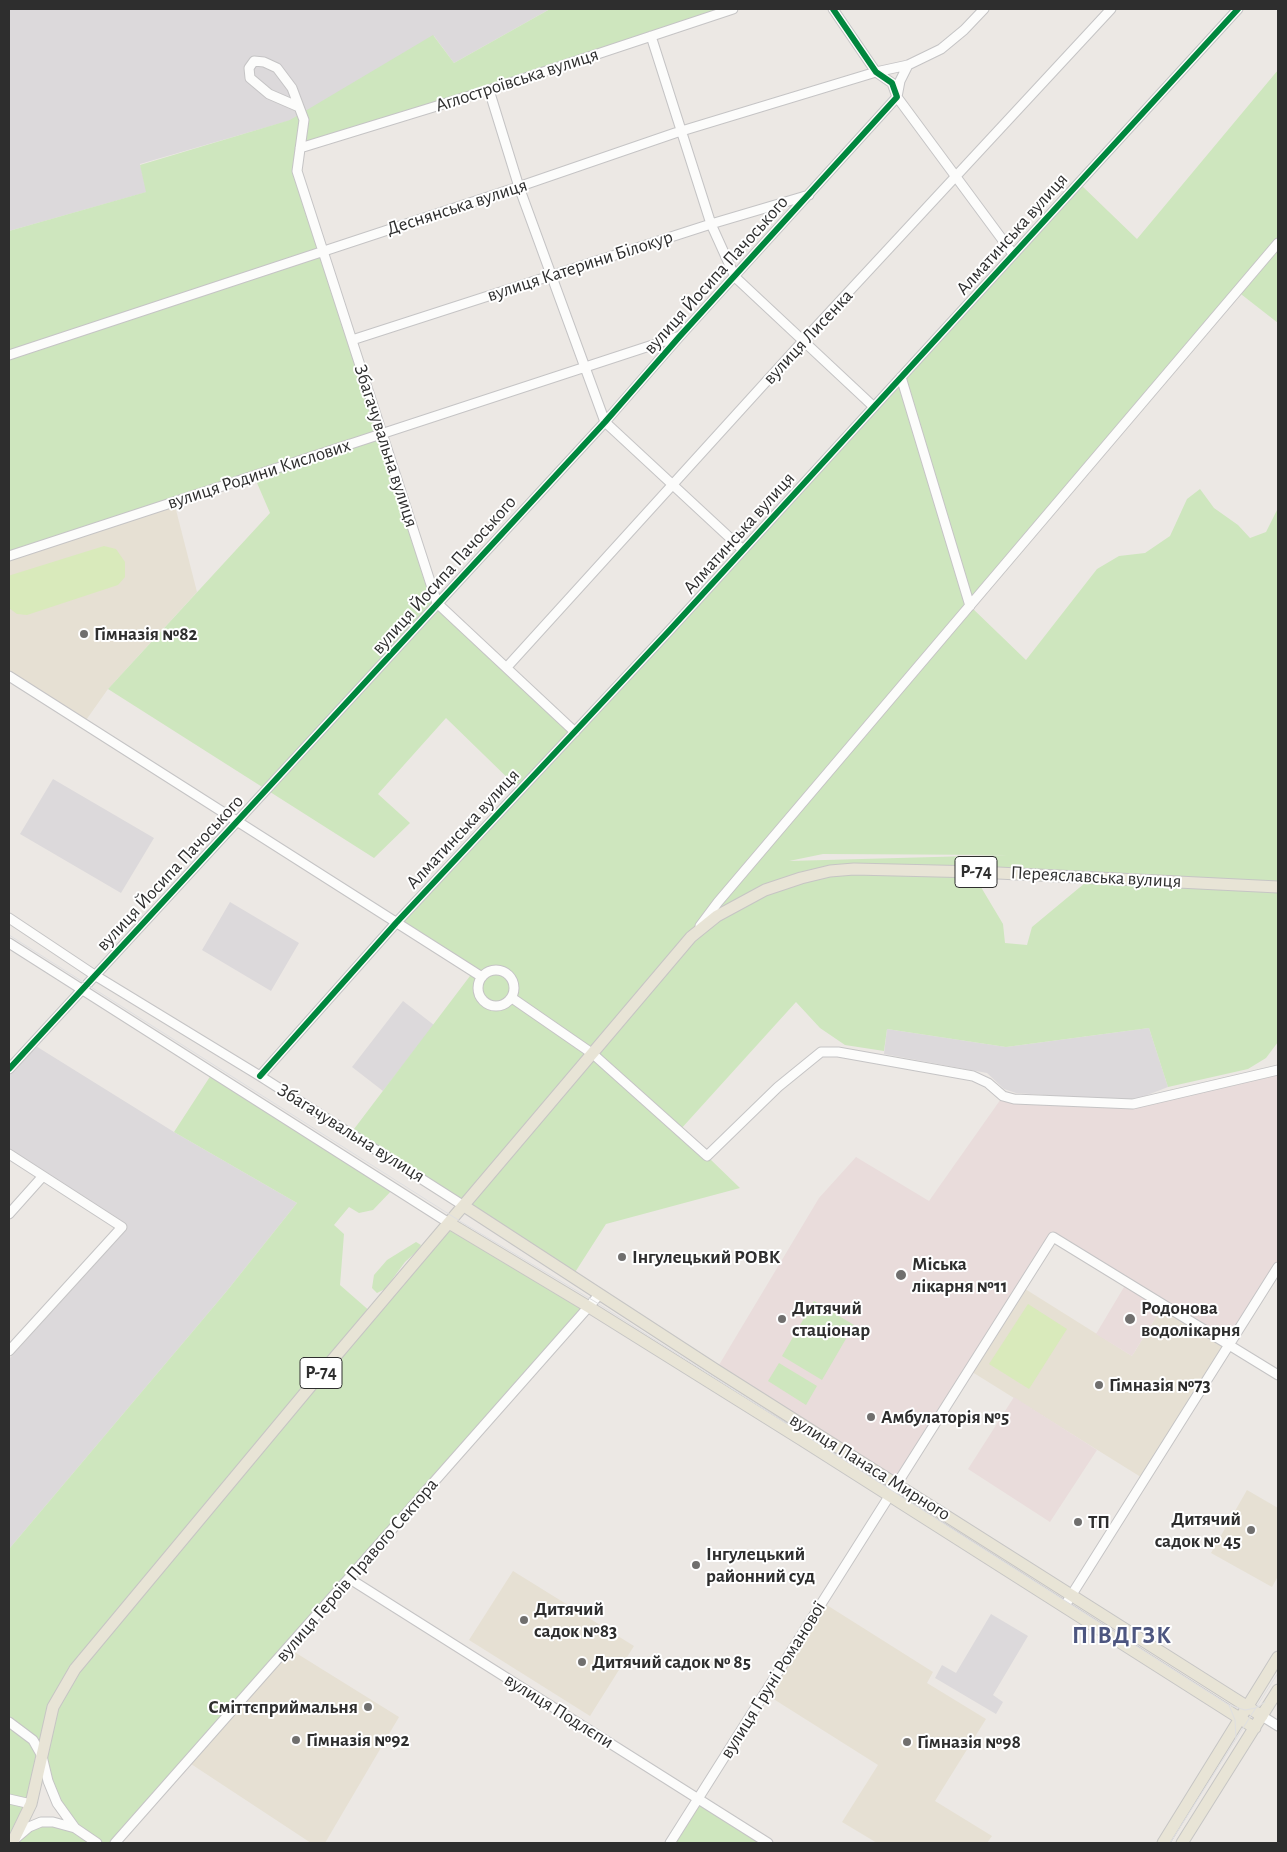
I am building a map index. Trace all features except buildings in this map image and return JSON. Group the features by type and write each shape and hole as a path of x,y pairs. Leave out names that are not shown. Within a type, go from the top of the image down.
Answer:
{"main road":[{"name":"Переяславська вулиця","path":"691,937 717,916 765,890 800,878 854,868 988,872 1278,887"},
{"name":"Р-74","path":"14,1840 32,1804 53,1707 75,1669 329,1364 691,937"},
{"name":"вулиця Панаса Мирного","path":"464,1206 599,1295 1262,1716"},
{"name":"вулиця Панаса Мирного","path":"449,1223 589,1307 1255,1728"},
{"path":"1163,1843 1278,1657"},
{"path":"1182,1843 1278,1690"}],"street":[{"name":"Аглостроївська вулиця","path":"300,148 489,90 734,9"},
{"path":"833,9 876,72 892,83 897,97 1014,254"},
{"path":"897,97 900,81 908,65 940,49 964,30 984,9"},
{"name":"вулиця Лисенка","path":"508,667 803,341 1111,9"},
{"name":"Алматинська вулиця","path":"260,1076 396,923 743,550 1238,9"},
{"path":"651,36 711,224 735,277 874,407"},
{"name":"Збагачувальна вулиця","path":"299,107 269,94 250,78 249,68 254,61 264,62 277,68 292,88 304,120 297,171 437,603 508,667 575,732"},
{"name":"Деснянська вулиця","path":"9,355 519,187 681,131 876,72 908,65"},
{"path":"489,90 519,187 605,422 743,550"},
{"name":"вулиця Йосипа Пачоського","path":"9,1070 605,422 680,336 897,97"},
{"name":"вулиця Катерини Білокур","path":"352,340 711,224 809,195"},
{"path":"691,937 718,902 1278,243"},
{"name":"вулиця Родини Кислових","path":"9,556 680,336"},
{"path":"901,377 970,606"},
{"path":"9,676 482,977"},
{"name":"Збагачувальна вулиця","path":"9,918 96,976 260,1076 464,1206"},
{"name":"Збагачувальна вулиця","path":"9,943 449,1223"},
{"path":"497,970 508,974 515,986 512,998 502,1006 486,1004 478,991 482,977 487,972 497,970"},
{"path":"512,998 593,1054 707,1156 778,1087 805,1063 824,1051 973,1076 1007,1097 1058,1101 1133,1104 1278,1070"},
{"path":"9,1154 122,1227 9,1351"},
{"path":"9,1214 43,1176"},
{"name":"вулиця Груні Романової","path":"670,1843 1052,1237 1229,1345"},
{"path":"1064,1607 1278,1267"},
{"name":"вулиця Героїв Правого Сектора","path":"115,1843 599,1295"},
{"path":"1229,1345 1278,1375"},
{"name":"вулиця Подлєпи","path":"350,1579 768,1843"},
{"name":"вулиця Панаса Мирного","path":"1262,1716 1278,1726"},
{"path":"9,1722 33,1740 42,1756 48,1781 57,1802 75,1828"},
{"path":"9,1800 32,1804"},
{"path":"14,1840 29,1827 41,1822 53,1822 75,1828 97,1843"}],"shaded area":[{"path":"9,9 550,9 454,63 434,36 295,119 140,164 147,192 9,231"},
{"name":"Гімназія №82","path":"174,502 197,592 108,689 84,723 9,676 9,556"},
{"path":"53,779 154,838 121,893 20,834"},
{"path":"230,902 299,943 271,991 202,950"},
{"path":"403,1001 434,1025 383,1091 352,1067"},
{"path":"1149,1028 1168,1087 1132,1101 1016,1093 1004,1089 987,1073 884,1054 887,1029 1006,1047"},
{"path":"31,1043 174,1132 297,1203 226,1292 9,1549 9,1359 124,1232 122,1227 9,1154 9,1069"},
{"name":"Міська лікарня №11","path":"1278,1070 1278,1267 1229,1345 1164,1304 1132,1356 1096,1334 1127,1282 1052,1237 897,1483 716,1370 819,1198 856,1157 929,1201 1003,1096 1133,1104"},
{"name":"Гімназія №73","path":"1022,1287 1132,1356 1164,1304 1229,1345 1144,1479 969,1370"},
{"path":"1014,1397 1097,1450 1050,1522 968,1469"},
{"name":"Дитячий садок № 45","path":"1247,1490 1278,1508 1278,1576 1272,1587 1211,1553"},
{"path":"513,1571 634,1646 590,1716 469,1640"},
{"name":"Гімназія №98","path":"822,1602 933,1672 927,1683 986,1719 935,1801 992,1836 987,1843 877,1843 842,1822 878,1765 764,1693"},
{"path":"991,1614 1028,1636 993,1695 1003,1702 996,1714 935,1678 942,1665 956,1673"},
{"name":"Гімназія №92","path":"288,1648 399,1717 325,1843 311,1843 188,1762"}],"green space":[{"path":"550,9 733,9 300,148 297,159 437,603 575,732 1079,183 1137,239 1278,70 1278,323 1237,291 970,606 1026,660 1097,569 1119,556 1145,553 1170,536 1187,499 1200,489 1214,508 1238,525 1250,538 1266,532 1278,508 1278,1042 1266,1058 1248,1069 1168,1087 1149,1028 1006,1047 887,1029 884,1051 845,1045 820,1028 796,1002 680,1130 740,1188 606,1224 572,1277 351,1133 473,972 396,923 520,790 446,718 378,794 410,823 374,858 108,689 270,513 254,476 9,556 9,231 146,192 140,165 290,120 433,35 454,63","holes":["823,854 1006,855 1007,855 789,861","972,872 1091,878 1032,927 1027,945 1005,943 1003,924"]},
{"path":"104,546 116,549 125,562 125,577 118,585 27,615 17,614 9,608 9,576"},
{"path":"213,1072 394,1188 373,1210 359,1213 349,1207 334,1225 344,1234 340,1285 372,1313 449,1223 589,1307 115,1843 9,1843 9,1549 226,1292 297,1203 174,1132","holes":["42,1757 57,1802 74,1828 41,1822 17,1836"]},
{"path":"416,1242 421,1245 417,1251 405,1262 385,1289 377,1293 372,1288 374,1275 387,1260"},
{"path":"814,1301 854,1325 822,1380 782,1356"},
{"path":"1028,1304 1067,1329 1029,1389 989,1364"},
{"path":"779,1363 817,1386 806,1405 768,1381"},
{"path":"698,1799 768,1843 670,1843"}],"tram line":[{"path":"9,935 463,1223 594,1301 1229,1705 1245,1710 1256,1708 1265,1702"},
{"path":"1170,1843 1278,1673"},
{"path":"1229,1705 1235,1720 1236,1738"}],"cycle path":[{"path":"9,1069 605,422 680,336 897,97 892,83 876,72 833,9"},
{"path":"260,1076 396,923 668,632 1238,9"}],"place":[{"name":"Гімназія №82","path":"84,634"},
{"name":"Інгулецький РОВК","path":"622,1257"},
{"name":"Міська лікарня №11","path":"901,1275"},
{"name":"Дитячий стаціонар","path":"782,1319"},
{"name":"Родонова водолікарня","path":"1130,1319"},
{"name":"Гімназія №73","path":"1099,1385"},
{"name":"Амбулаторія №5","path":"871,1417"},
{"name":"ТП","path":"1078,1522"},
{"name":"Дитячий садок № 45","path":"1251,1530"},
{"name":"Інгулецький районний суд","path":"696,1565"},
{"name":"Дитячий садок №83","path":"524,1620"},
{"name":"Дитячий садок № 85","path":"582,1662"},
{"name":"Сміттєприймальня","path":"368,1707"},
{"name":"Гімназія №92","path":"296,1740"},
{"name":"Гімназія №98","path":"907,1742"}],"district":[{"name":"ПІВДГЗК","path":"1122,1636"}]}
